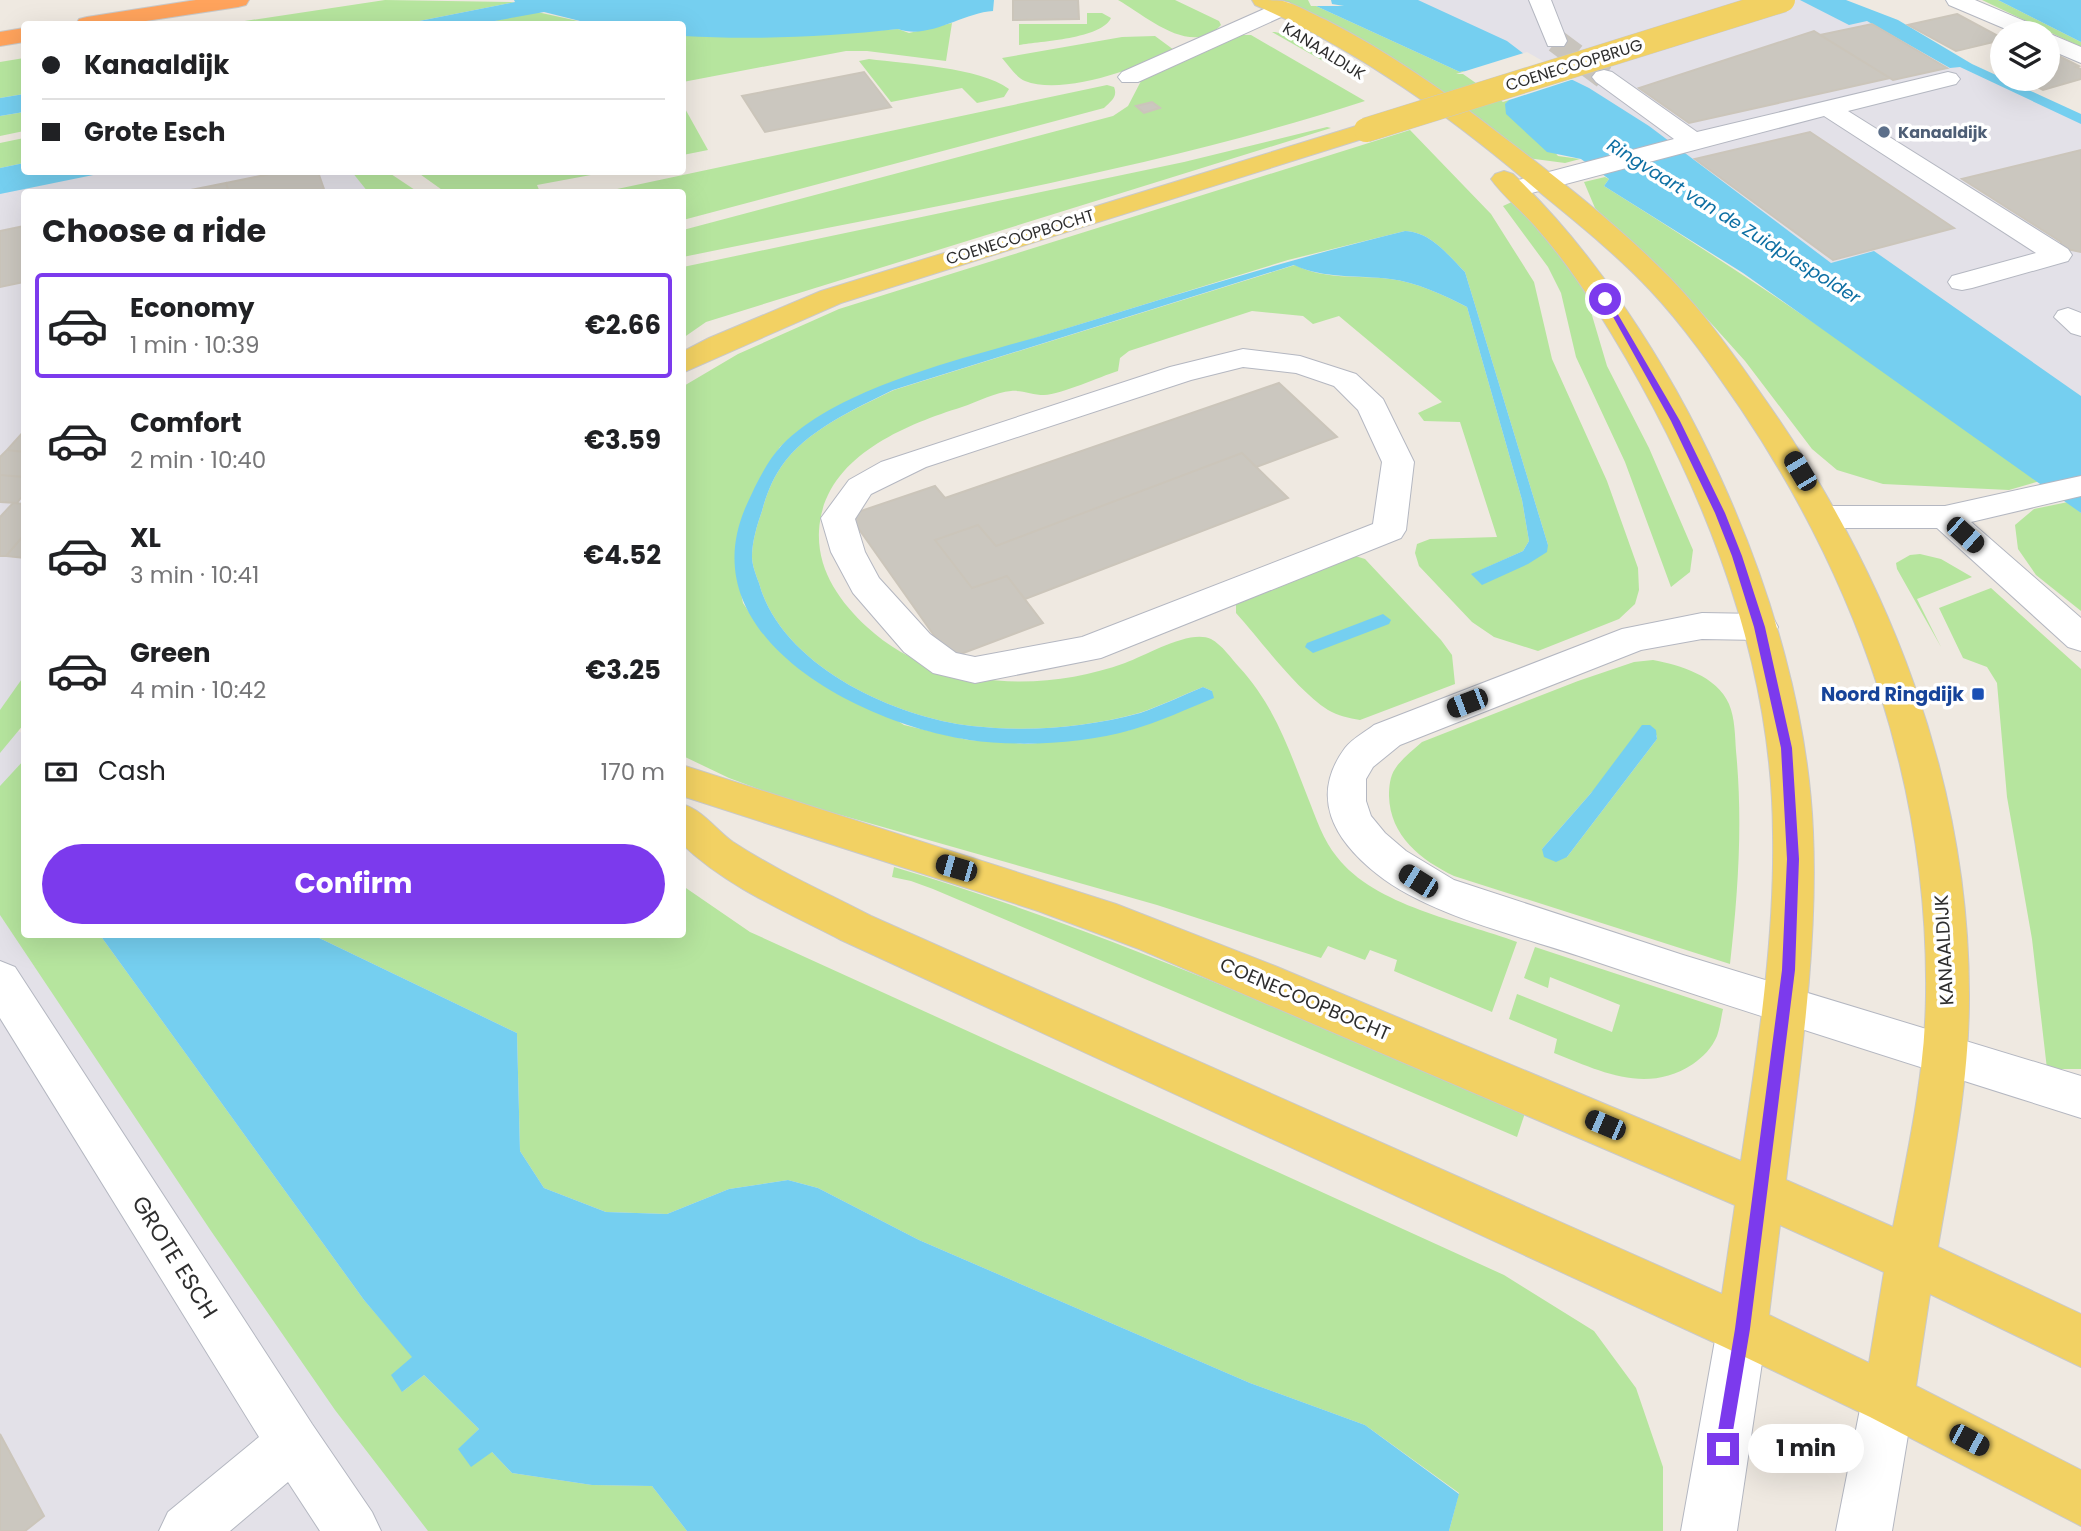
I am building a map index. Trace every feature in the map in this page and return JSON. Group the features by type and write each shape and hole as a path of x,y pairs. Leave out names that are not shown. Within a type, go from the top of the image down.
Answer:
{"highway":[{"path":"106,21 238,0"},
{"path":"0,39 21,36"}],"main road":[{"name":"KANAALDIJK","path":"1241,0 1270,8 1472,151 1627,253 1668,293 1779,438 1826,517 1875,620 1916,743 1941,886 1947,964 1946,1055 1935,1133 1888,1399"},
{"name":"COENECOOPBRUG","path":"1366,130 1783,0"},
{"name":"COENECOOPBOCHT","path":"686,362 765,323 843,293 1366,130"},
{"name":"KANAALDIJK","path":"1529,186 1549,224 1584,267 1675,421 1725,525 1760,627 1780,715 1789,781 1793,892 1785,1004 1761,1191"},
{"name":"COENECOOPBOCHT","path":"686,782 754,807 1002,881 1101,916 1253,977 1761,1191 1912,1258"},
{"path":"686,822 717,852 781,890 856,928 1742,1329 1888,1399 2081,1499"},
{"path":"1742,1329 1761,1191"},
{"path":"1912,1258 2081,1341"}],"street":[{"path":"1540,0 1556,41"},
{"path":"1957,0 2005,21"},
{"name":"KANAALDIJK","path":"1130,77 1270,8"},
{"path":"2060,46 2081,56"},
{"path":"1604,77 1693,141"},
{"path":"1529,186 1693,141 1948,79"},
{"path":"1827,108 2070,263"},
{"path":"1962,282 2070,263"},
{"path":"1243,358 1300,365 1345,380 1372,406 1398,462 1389,530 1088,649 975,670 946,664 917,643 865,585 848,552 838,518 860,487 892,469 1168,378 1243,358"},
{"path":"1826,517 1945,517 2081,486"},
{"path":"1945,517 2081,638"},
{"path":"1760,627 1702,626 1628,640 1387,735 1363,752 1349,769 1345,798 1352,818 1365,838 1405,873 1440,892 2081,1097"},
{"name":"GROTE ESCH","path":"0,980 293,1443 353,1531"},
{"path":"1709,1531 1742,1329"},
{"path":"1864,1531 1888,1399"},
{"path":"187,1531 293,1443"}],"shaded area":[{"path":"1384,0 1835,0 1990,76 1990,91 2020,91 2081,121 2081,472"},
{"path":"92,175 367,175 381,189 21,189 21,705 5,725 21,733 21,938 155,938 754,1531 0,1531 0,193"}],"green space":[{"path":"385,0 515,2 419,21 245,21"},
{"path":"1118,0 1175,0 1219,21 1221,25 1209,34 1183,36 1155,24"},
{"path":"1281,0 1308,0 1311,6 1463,71 1510,100 1558,156 1580,159 1565,163 1527,158 1348,33"},
{"path":"1982,0 1998,0 2040,21 2026,21"},
{"path":"537,12 578,21 493,21"},
{"path":"1087,13 1102,13 1111,18 1096,31 1083,35 1019,45 1019,24 1087,24"},
{"path":"952,23 946,61 846,51 686,81 686,36 797,36 898,29 909,33"},
{"path":"2060,31 2081,42 2081,47 2060,37"},
{"path":"1272,32 1291,37 1331,60 1360,82"},
{"path":"1237,35 1251,35 1365,101 1197,149 1112,169 686,256 686,229 1113,116 1128,106 1141,81"},
{"path":"1155,36 1174,50 1141,65 1080,83 1041,85 1025,81 1002,58 1122,37"},
{"path":"21,58 21,94 0,98 0,62"},
{"path":"869,59 962,71 1009,89 1004,97 977,103 962,88 891,102 859,61"},
{"path":"1107,85 1114,87 1113,99 1104,108 686,219 686,189 617,189"},
{"path":"686,110 708,150 686,154"},
{"path":"21,112 21,132 0,136 0,116"},
{"path":"1331,128 706,322 686,336 686,266 1184,162"},
{"path":"1410,130 1491,214 1534,282 1552,359 1607,481 1638,568 1639,590 1635,604 1619,619 1538,651 1494,637 1472,622 1419,566 1415,553 1417,544 1430,539 1497,537 1460,422 1424,421 1418,413 1442,402 1339,316 1313,324 1303,316 1252,311 1129,351 1120,358 1118,371 1070,389 1044,395 1005,392 915,424 891,435 850,465 835,484 824,505 819,545 826,572 839,596 867,627 894,648 924,663 957,674 990,680 1059,679 1093,673 1125,663 1180,640 1192,637 1211,639 1223,648 1252,682 1272,713 1324,836 1337,857 1353,874 1373,888 1420,910 1517,942 1492,1012 1394,971 1397,960 1370,950 1365,960 1328,946 1321,958 1157,905 788,800 729,778 686,757 686,385 738,354 839,309","holes":["1405,231 1423,235 1465,272 1548,545 1472,574 1523,551 1529,541 1522,500 1467,307 1410,283 1329,275 1295,265 894,390 863,405 817,431 791,454 770,488 754,540 752,560 757,577 771,612 790,639 815,662 844,682 908,711 941,721 972,726 1014,729 1056,727 1139,713 1203,687 1212,691 1130,730 1028,744 968,740 904,725 763,633 743,603 735,564 766,468 780,447 797,432 887,384 1288,260"]},
{"path":"21,139 21,164 0,168 0,143"},
{"path":"354,175 392,175 414,189 366,189"},
{"path":"421,175 591,175 537,185 539,189 441,189"},
{"path":"1605,177 1609,179 1604,186 1825,330 2040,481 2009,490 1883,484 1837,470 1812,449 1745,361 1675,283 1595,208 1584,182"},
{"path":"1514,201 1553,243 1583,285 1607,366 1649,448 1693,550 1690,572 1671,587 1625,462 1576,357 1561,293 1548,267 1503,206"},
{"path":"2068,502 2081,513 2081,611 2036,575 2018,549 2015,525 2034,509"},
{"path":"1920,554 1941,559 1972,577 1917,599 1941,647 1897,569 1896,563 1910,555"},
{"path":"1352,555 1365,559 1441,640 1452,655 1455,684 1360,720 1336,714 1316,701 1292,678 1236,613 1236,603"},
{"path":"1991,588 2081,669 2081,1069 2047,1069 2032,939 2007,797 1997,683 1987,667 1963,658 1939,608"},
{"path":"1653,660 1697,673 1716,686 1731,709 1738,778 1739,831 1730,964 1454,876 1419,854 1401,835 1395,823 1389,796 1393,772 1422,742 1634,662","holes":["1657,735 1657,739 1567,857 1542,849 1591,793"]},
{"path":"21,680 21,728 0,753 0,710"},
{"path":"21,763 21,938 102,938 364,1300 413,1357 402,1392 424,1375 479,1429 459,1449 492,1452 512,1473 592,1485 652,1486 687,1531 428,1531 335,1410 211,1231 0,915 0,786"},
{"path":"894,867 1055,920 1134,950 1525,1113 1517,1137 933,889 892,877"},
{"path":"686,888 750,932 1504,1275 1594,1331 1636,1388 1663,1467 1663,1531 1449,1531 1459,1493 1365,1425 1250,1383 919,1240 818,1188 788,1180 729,1189 667,1214 606,1212 544,1188 520,1151 517,1033 319,938 686,938"},
{"path":"1535,947 1723,1009 1715,1040 1707,1052 1693,1064 1658,1078 1640,1079 1606,1073 1554,1053 1557,1039 1509,1019 1517,994 1612,1032 1620,1005 1550,977 1548,988 1524,978"}],"water":[{"path":"514,0 994,0 993,11 934,29 790,37 686,36 686,21 580,21 544,12 494,21 419,21 515,2"},
{"name":"Ringvaart van de Zuidplaspolder","path":"1331,0 1418,0 1507,41 1532,60 1589,88 1649,126 1831,263 1874,251 2081,396 2081,513 1743,273 1604,186 1609,179 1581,159 1547,152 1506,114 1505,104 1509,100 1463,71 1460,72 1316,6 1344,6 1332,4"},
{"path":"1800,0 1846,0 1898,20 1990,72 1990,81 1960,67 1950,68 1867,21 1849,25"},
{"path":"1998,0 2081,0 2081,42 2060,31 2060,21 2040,21"},
{"path":"2011,91 2031,91 2081,114 2081,124"},
{"path":"21,94 21,112 0,116 0,98"},
{"path":"21,164 21,175 93,175 0,194 0,168"},
{"path":"1405,231 1423,235 1431,240 1465,272 1548,545 1547,552 1528,564 1482,585 1471,574 1523,551 1529,541 1522,500 1467,307 1410,283 1329,275 1294,265 893,390 863,405 817,431 791,454 770,488 754,540 752,560 757,577 771,612 790,639 815,662 844,682 908,711 941,721 1014,729 1077,725 1140,713 1203,687 1212,691 1214,698 1141,727 1112,735 1029,744 969,740 926,731 881,715 836,693 795,666 762,633 741,595 735,552 747,504 762,473 782,445 807,424 872,390 946,363 1272,267"},
{"path":"1642,725 1650,725 1656,730 1657,739 1567,857 1556,862 1544,857 1542,849 1591,793"},
{"path":"102,938 319,938 517,1033 520,1151 544,1188 606,1212 667,1214 729,1189 788,1180 818,1188 919,1240 1250,1383 1365,1425 1459,1494 1449,1531 687,1531 652,1486 592,1485 512,1473 492,1452 471,1467 458,1449 479,1429 424,1375 402,1392 391,1375 412,1357 364,1300"}],"pier":[{"path":"1527,52 1574,79 1503,102 1463,74 1456,74"}],"building":[{"path":"1013,0 1078,0 1079,19 1013,20"},
{"path":"1957,14 1990,32 1990,43 1956,51 1908,25"},
{"path":"1872,24 1947,68 1893,80 1820,35"},
{"path":"1814,31 1890,78 1689,123 1639,88"},
{"path":"2060,56 2079,66 2076,67 2081,69 2081,79 2060,85"},
{"path":"864,72 891,107 765,132 742,96"},
{"path":"1152,102 1160,108 1144,113 1136,106"},
{"path":"1810,132 1954,228 1833,260 1695,159"},
{"path":"2081,150 2081,252 2061,248 2061,242 1962,179"},
{"path":"265,175 319,175 324,189 228,189 226,183"},
{"path":"226,183 228,189 196,189"},
{"path":"21,227 21,283 0,287 0,231"},
{"path":"1279,383 1337,437 1256,467 1242,453 996,546 978,525 935,540 972,588 1007,576 1043,623 950,658 849,515 935,486 945,498"},
{"path":"21,434 21,452 7,450"},
{"path":"7,450 21,452 21,477 0,475 0,457"},
{"path":"1242,453 1288,498 1025,599 1007,576 972,588 935,540 978,525 996,546"},
{"path":"0,475 21,477 21,498 17,503 0,502"},
{"path":"13,503 21,504 21,538 6,556 0,556 0,517"},
{"path":"21,538 21,558 6,556"},
{"path":"0,1434 44,1516 25,1531 0,1531"}],"waterway":[{"path":"1313,647 1383,620"}],"tunnel":[{"path":"1556,41 1604,77"}],"place":[{"name":"Kanaaldijk","path":"1884,132"},
{"name":"Noord Ringdijk","path":"1978,694"}],"route":[{"path":"1605,299 1675,421 1720,513 1760,627 1786,748 1793,859 1789,970 1742,1329 1723,1449"}]}
